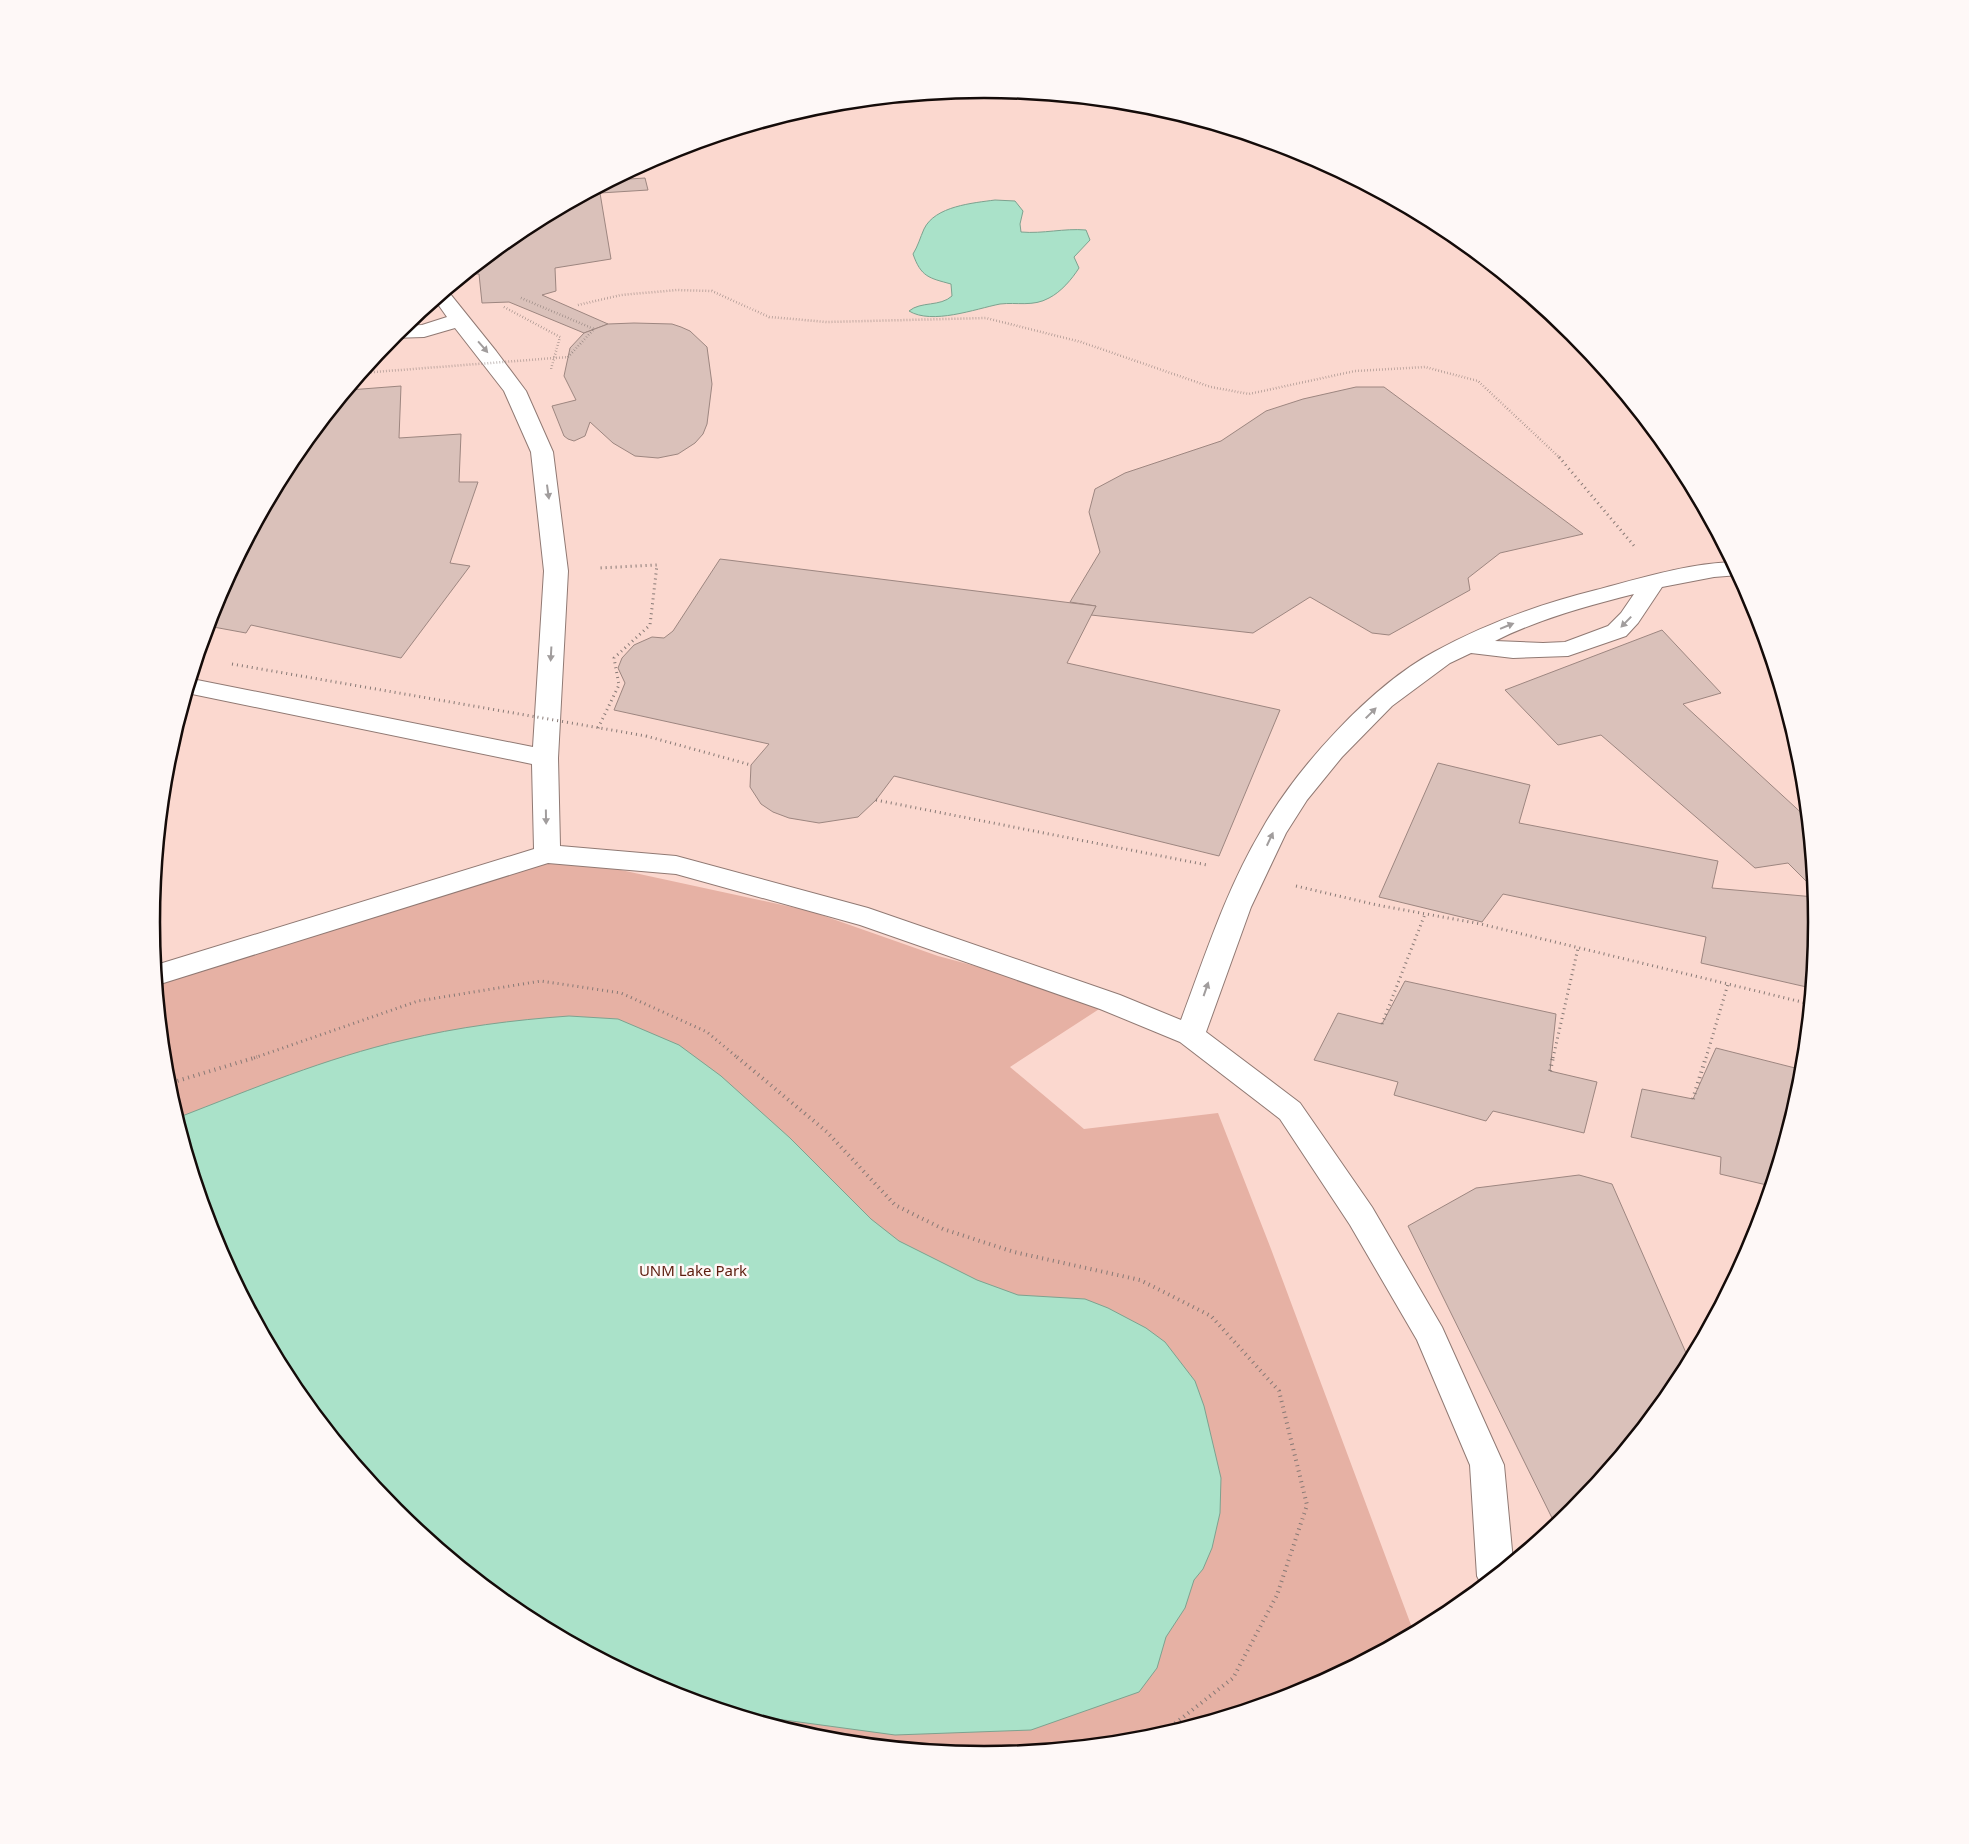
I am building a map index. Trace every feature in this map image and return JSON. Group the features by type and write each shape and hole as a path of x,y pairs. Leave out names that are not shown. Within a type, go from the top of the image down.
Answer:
{"lane":[{"path":"444,299 459,320 490,355 514,391 542,452 556,571 546,758 547,854"},
{"path":"408,332 424,331 459,320"},
{"path":"1190,1035 1237,906 1278,824 1298,794 1333,751 1383,700 1441,658 1508,625 1582,600 1661,581 1714,570 1730,569"},
{"path":"1465,645 1536,651 1568,648 1617,631 1661,581"},
{"path":"195,687 546,758"},
{"path":"162,973 547,854 676,865 868,918 1110,1002 1190,1035 1290,1110 1361,1216 1431,1336 1488,1465 1498,1567"}],"path":[{"path":"578,306 621,295 677,290 712,291 769,317 827,322 986,318 1081,342 1211,387 1249,394 1355,370 1425,368 1478,381 1558,455 1636,548 1661,581"},
{"path":"370,372 568,357 594,329 521,298"},
{"path":"598,728 619,685 614,658 650,625 657,565 622,567"},
{"path":"232,664 646,736 751,765"},
{"path":"876,800 1254,874 1368,903 1481,924 1805,1003"},
{"path":"1382,1024 1425,914"},
{"path":"1550,1071 1578,948"},
{"path":"176,1081 236,1064 418,1001 541,981 621,993 707,1032 827,1132 895,1205 943,1229 1014,1252 1140,1280 1211,1316 1279,1391 1307,1506 1277,1595 1233,1678 1175,1724"},
{"path":"1693,1099 1728,984"}],"shaded area":[{"path":"931,99 1038,99 1092,105 1145,113 1250,141 1300,160 1397,208 1443,236 1528,302 1568,339 1639,420 1699,510 1724,557 1746,606 1765,657 1781,709 1793,761 1802,814 1809,922 1802,1030 1793,1083 1781,1135 1765,1187 1746,1238 1724,1287 1699,1334 1639,1424 1604,1466 1568,1505 1528,1542 1486,1576 1443,1608 1397,1636 1349,1661 1300,1684 1250,1703 1198,1718 1145,1731 1038,1745 931,1745 877,1739 824,1731 719,1703 669,1684 572,1636 526,1608 441,1542 401,1505 330,1424 270,1334 245,1287 223,1238 204,1187 188,1135 176,1083 167,1030 162,976 160,922 167,814 176,761 188,709 204,657 223,606 245,557 270,510 330,420 365,378 401,339 441,302 483,268 526,236 572,208 620,183 669,160 719,141 771,126 824,113"},
{"path":"995,200 1015,201 1023,211 1020,224 1021,232 1086,230 1090,240 1074,257 1079,268 1073,276 1062,289 1043,301 1025,304 1000,304 954,315 929,317 909,311 919,306 942,302 952,296 951,284 931,278 923,272 919,268 913,254 929,221 955,207"},
{"name":"UNM Lake Park","path":"569,1016 618,1019 679,1045 721,1076 790,1138 871,1219 899,1241 977,1280 1018,1295 1085,1299 1108,1308 1146,1328 1165,1342 1195,1381 1204,1406 1221,1478 1220,1513 1212,1548 1203,1569 1194,1580 1185,1608 1166,1637 1157,1668 1139,1692 1031,1730 895,1735 771,1718 719,1703 669,1684 572,1636 526,1608 483,1576 441,1542 401,1505 330,1424 270,1334 245,1287 223,1238 204,1187 184,1116 289,1075 375,1047 424,1035 506,1022"}],"green space":[{"name":"UNM Lake Park","path":"547,854 810,911 938,956 1110,1002 1010,1067 1084,1129 1218,1113 1271,1249 1412,1627 1349,1661 1300,1684 1250,1703 1198,1718 1145,1731 1092,1739 1038,1745 984,1746 931,1745 877,1739 824,1731 771,1718 719,1703 669,1684 572,1636 526,1608 483,1576 441,1542 401,1505 330,1424 270,1334 245,1287 223,1238 204,1187 188,1135 176,1083 167,1030 162,973"}],"building":[{"path":"645,178 648,190 601,193 620,183 628,179"},
{"path":"600,193 611,259 555,268 556,291 542,295 608,324 584,333 509,302 482,303 479,274 476,274 526,236"},
{"path":"608,324 672,324 690,331 707,347 712,384 707,424 703,434 695,443 678,454 658,458 635,456 613,443 590,422 585,436 574,441 568,439 564,436 552,406 576,400 564,376 570,348 584,333"},
{"path":"401,386 399,438 461,434 459,482 478,482 450,563 470,566 401,658 251,625 246,633 215,627 245,557 270,510 330,420 355,390"},
{"path":"1356,387 1384,387 1583,534 1500,553 1468,578 1470,590 1389,635 1372,633 1310,597 1253,633 1091,615 1096,606 1070,602 1100,552 1089,512 1095,489 1125,473 1221,441 1266,411 1303,399"},
{"path":"720,559 1096,606 1067,663 1280,710 1219,856 894,776 876,800 858,817 819,823 789,818 773,812 761,804 750,787 751,765 769,744 614,710 625,683 618,668 622,658 634,645 652,637 664,638 673,631"},
{"path":"1662,630 1721,693 1683,704 1802,813 1808,883 1788,863 1755,868 1601,735 1558,745 1505,690"},
{"path":"1438,763 1530,785 1519,823 1718,861 1712,888 1808,896 1809,922 1806,987 1701,963 1706,937 1503,894 1482,922 1379,897"},
{"path":"1405,981 1556,1014 1550,1071 1597,1082 1584,1133 1493,1111 1486,1121 1394,1095 1398,1082 1314,1060 1338,1013 1382,1024"},
{"path":"1716,1048 1796,1068 1781,1135 1766,1185 1720,1174 1721,1157 1631,1137 1642,1089 1693,1099"},
{"path":"1579,1175 1612,1184 1686,1354 1639,1424 1604,1466 1553,1519 1408,1226 1476,1188"}]}
